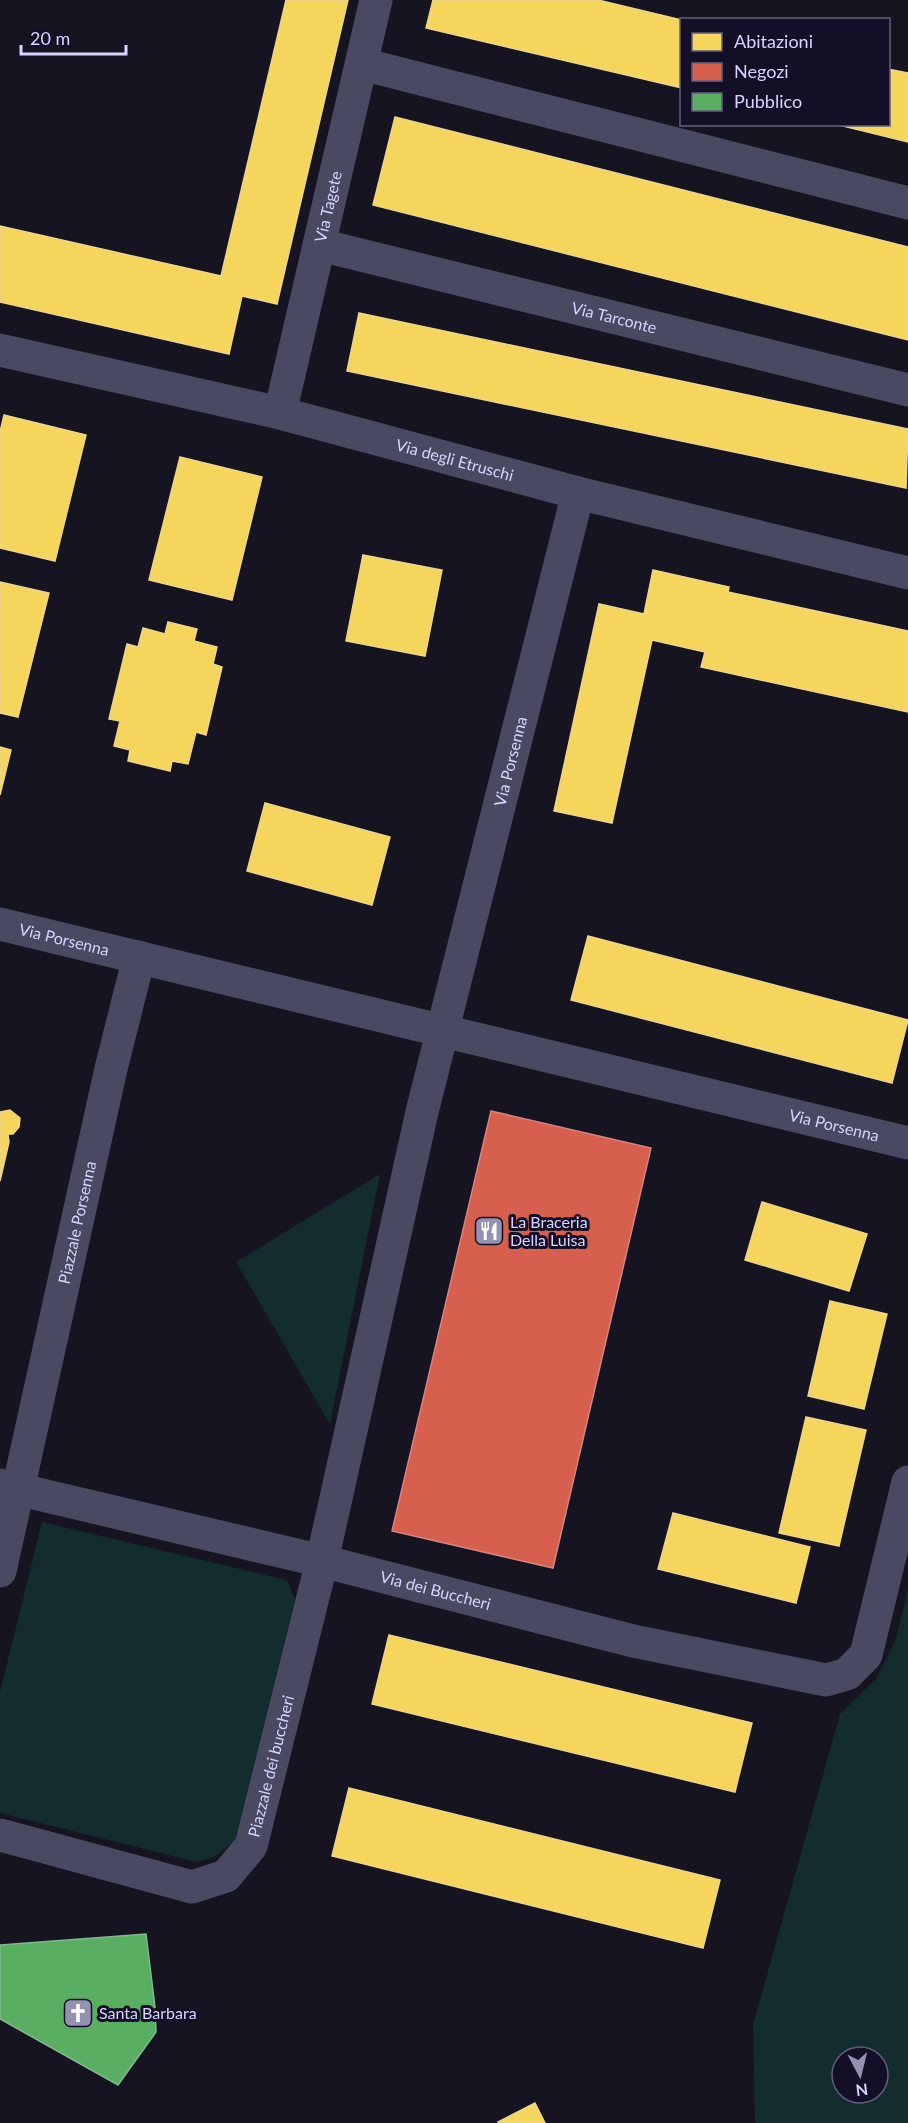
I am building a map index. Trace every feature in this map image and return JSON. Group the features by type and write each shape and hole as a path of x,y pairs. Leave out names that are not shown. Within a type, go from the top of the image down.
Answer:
{"street":[{"name":"Via Tagete","path":"280,413 376,0"},
{"path":"362,63 908,202"},
{"name":"Via Tarconte","path":"320,245 908,390"},
{"name":"Via degli Etruschi","path":"0,350 280,413 578,493 908,573"},
{"name":"Via Porsenna","path":"444,1031 578,493"},
{"name":"Via Porsenna","path":"0,924 908,1143"},
{"name":"Piazzale Porsenna","path":"9,1487 49,1356 110,1073 139,957"},
{"path":"322,1561 422,1112 444,1031"},
{"name":"Via dei Buccheri","path":"9,1487 322,1561 633,1641 826,1680 847,1674 866,1656 908,1482"},
{"path":"0,1571 9,1487"},
{"name":"Piazzale dei buccheri","path":"0,1835 192,1887 226,1876 251,1846 322,1561"}],"green space":[{"path":"380,1174 330,1424 236,1262"},
{"path":"42,1522 287,1580 295,1599 237,1840 214,1857 197,1862 0,1813 0,1692"},
{"path":"908,1588 908,2123 755,2123 753,2025 840,1714 876,1679 896,1639"}],"building: Abitazioni":[{"path":"286,0 348,0 277,304 242,296 229,354 0,302 0,226 221,276"},
{"path":"433,0 598,0 680,20 680,88 426,28"},
{"path":"890,69 908,73 908,142 843,126 890,126"},
{"path":"395,117 908,247 908,340 373,205"},
{"path":"359,313 908,429 906,488 347,371"},
{"path":"4,415 86,435 55,561 0,548 0,432"},
{"path":"180,457 262,477 232,600 149,580"},
{"path":"363,555 442,570 425,656 346,641"},
{"path":"653,570 729,587 728,592 908,631 908,712 701,667 705,652 652,640 612,823 554,811 599,604 644,614"},
{"path":"0,582 49,593 18,717 0,713"},
{"path":"168,622 197,629 194,641 217,647 213,664 222,667 206,735 196,732 188,764 172,761 170,771 128,761 130,750 114,746 120,721 109,719 127,644 138,647 143,628 165,634"},
{"path":"0,747 11,750 0,795"},
{"path":"265,803 390,837 372,905 247,871"},
{"path":"588,936 908,1020 892,1083 571,1000"},
{"path":"10,1110 20,1118 19,1127 13,1134 8,1134 9,1142 0,1181 0,1112"},
{"path":"762,1202 867,1234 849,1291 745,1260"},
{"path":"830,1301 887,1314 864,1409 808,1396"},
{"path":"806,1417 866,1430 839,1546 779,1533"},
{"path":"673,1513 810,1547 796,1603 658,1569"},
{"path":"389,1635 752,1723 735,1792 372,1704"},
{"path":"349,1788 720,1880 703,1948 332,1856"},
{"path":"535,2103 545,2123 498,2122"}],"building: Negozi":[{"path":"491,1111 651,1148 553,1568 392,1531"}],"building: Pubblico":[{"name":"Santa Barbara","path":"146,1934 156,2032 118,2085 0,2019 0,1945"}],"place":[{"name":"La Braceria Della Luisa","path":"489,1231"},
{"name":"Santa Barbara","path":"78,2013"}]}
